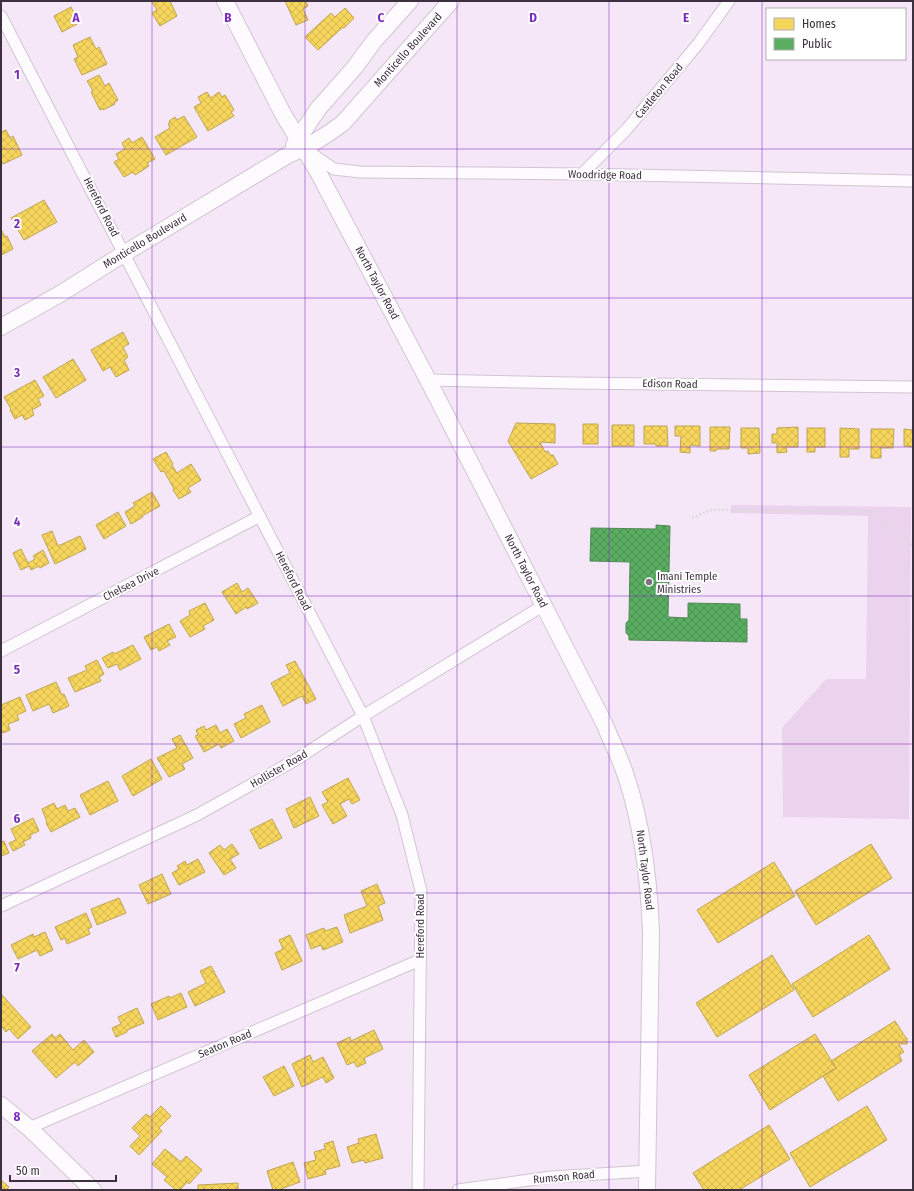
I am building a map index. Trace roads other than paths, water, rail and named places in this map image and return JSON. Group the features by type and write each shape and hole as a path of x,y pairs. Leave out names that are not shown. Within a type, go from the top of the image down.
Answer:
{"street":[{"name":"North Taylor Road","path":"224,1 283,114 317,170 428,380 604,722 625,775 637,812 642,834 649,884 651,932 647,1190"},
{"path":"301,143 318,109 355,67 374,41 410,1"},
{"name":"Monticello Boulevard","path":"1,327 60,294 288,155 301,143 343,123 452,1"},
{"name":"Castleton Road","path":"582,174 626,130 698,44 729,1"},
{"name":"Hereford Road","path":"1,16 125,253 139,283 363,716 402,815 421,891 418,1190"},
{"name":"Woodridge Road","path":"301,143 334,169 360,172 582,174 913,181"},
{"name":"Edison Road","path":"428,380 913,387"},
{"name":"Chelsea Drive","path":"1,651 260,516"},
{"name":"Hollister Road","path":"1,906 197,815 297,759 363,716 544,605"},
{"name":"Seaton Road","path":"29,1128 420,960"},
{"path":"1,1105 29,1128 93,1190"},
{"name":"Rumson Road","path":"458,1190 551,1176 647,1171"}],"place":[{"name":"Imani Temple Ministries","path":"649,582"}]}
